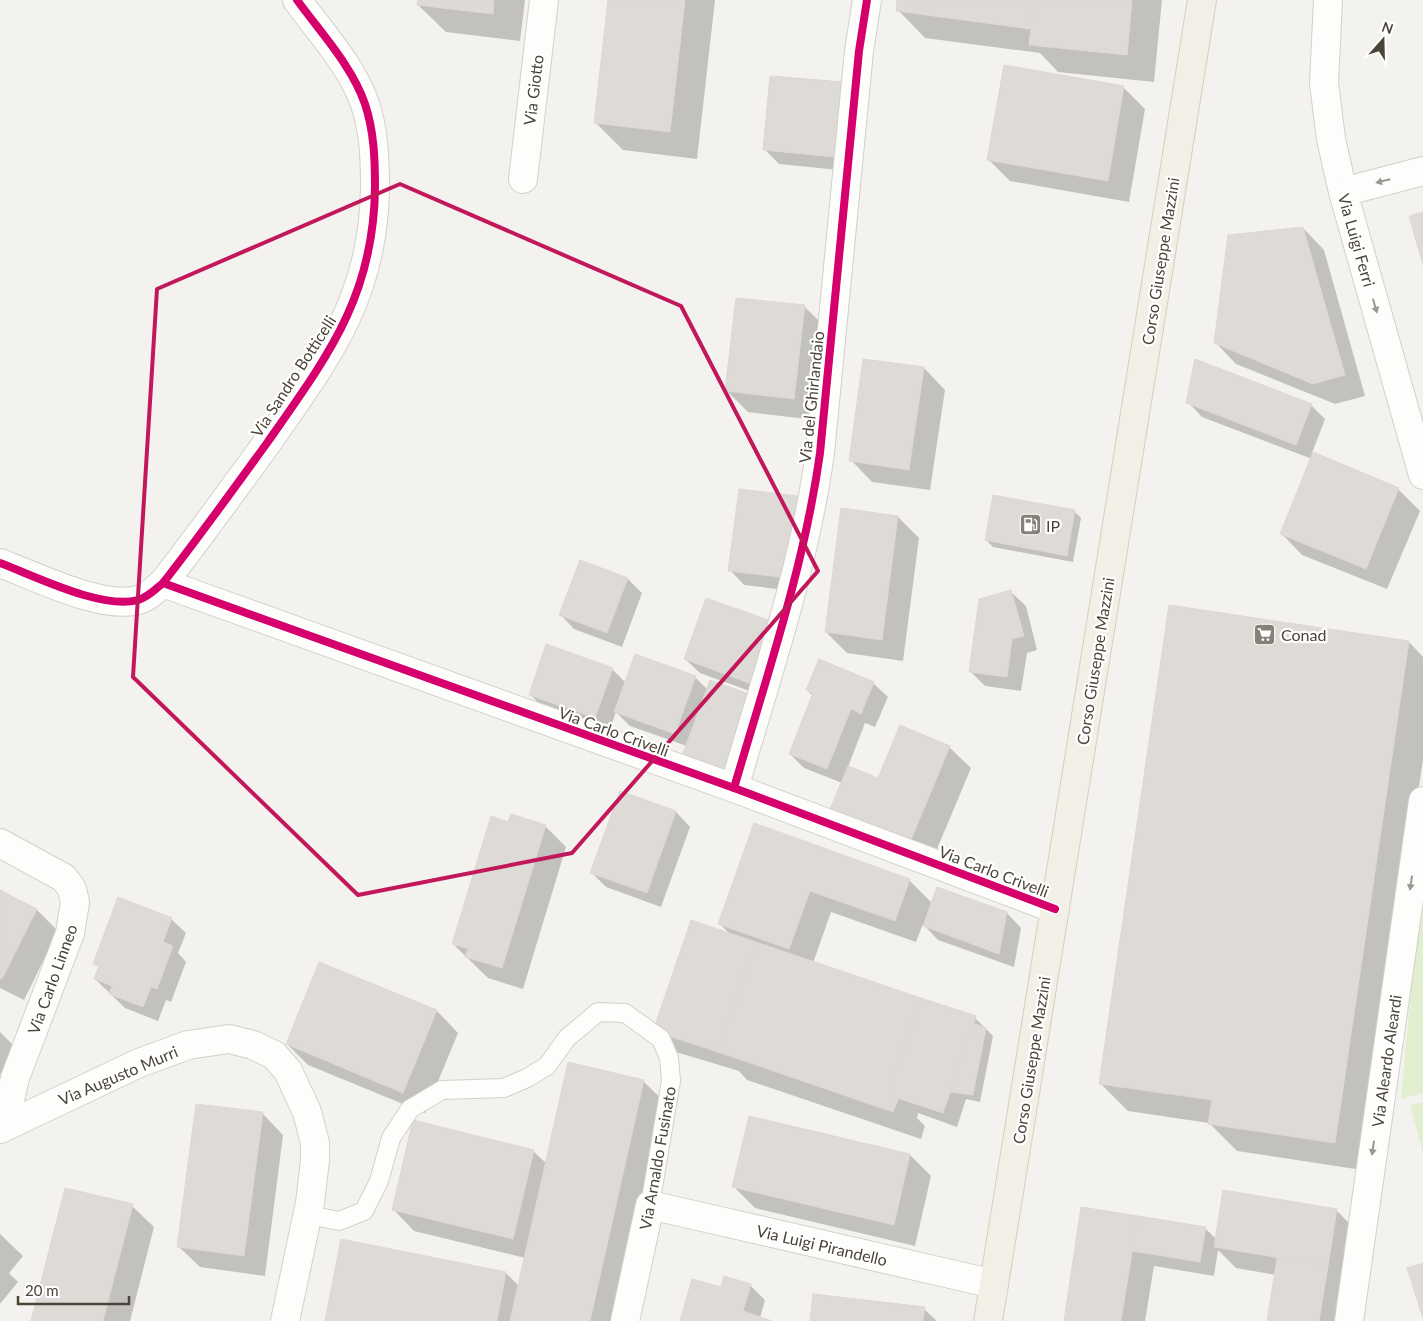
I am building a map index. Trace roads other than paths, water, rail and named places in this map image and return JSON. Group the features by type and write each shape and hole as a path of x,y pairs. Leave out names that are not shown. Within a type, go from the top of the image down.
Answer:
{"main road":[{"name":"Corso Giuseppe Mazzini","path":"988,1321 1202,0"}],"street":[{"name":"Via Sandro Botticelli","path":"0,563 98,600 121,603 140,600 163,583 229,497 328,355 345,323 363,274 372,230 375,197 375,151 368,116 350,73 297,0"},
{"name":"Via Giotto","path":"523,179 544,0"},
{"name":"Via del Ghirlandaio","path":"734,788 798,566 811,509 820,453 859,51 867,0"},
{"name":"Via Luigi Ferri","path":"1328,0 1324,49 1325,101 1343,192 1423,475"},
{"path":"1343,192 1423,171"},
{"name":"Via Carlo Crivelli","path":"163,583 734,788 1055,908"},
{"name":"Via Aleardo Aleardi","path":"1349,1321 1423,800"},
{"name":"Via Carlo Linneo","path":"0,843 64,878 72,889 75,902 70,933 15,1078 7,1125"},
{"name":"Via Augusto Murri","path":"7,1125 139,1063 173,1050 215,1040 229,1039 253,1045 274,1055 283,1062 307,1112 314,1143 315,1160 308,1215 286,1321"},
{"name":"Via Luigi Pirandello","path":"650,1205 994,1284"},
{"name":"Via Arnaldo Fusinato","path":"624,1321 650,1205"}],"lane":[{"name":"Via Arnaldo Fusinato","path":"308,1215 339,1220 364,1211 379,1181 391,1138 410,1110 442,1090 504,1088 527,1078 547,1066 567,1038 598,1012 626,1013 661,1039 669,1058 671,1081 650,1205"}],"place":[{"name":"IP","path":"1030,525"},
{"name":"Conad","path":"1265,634"}]}
